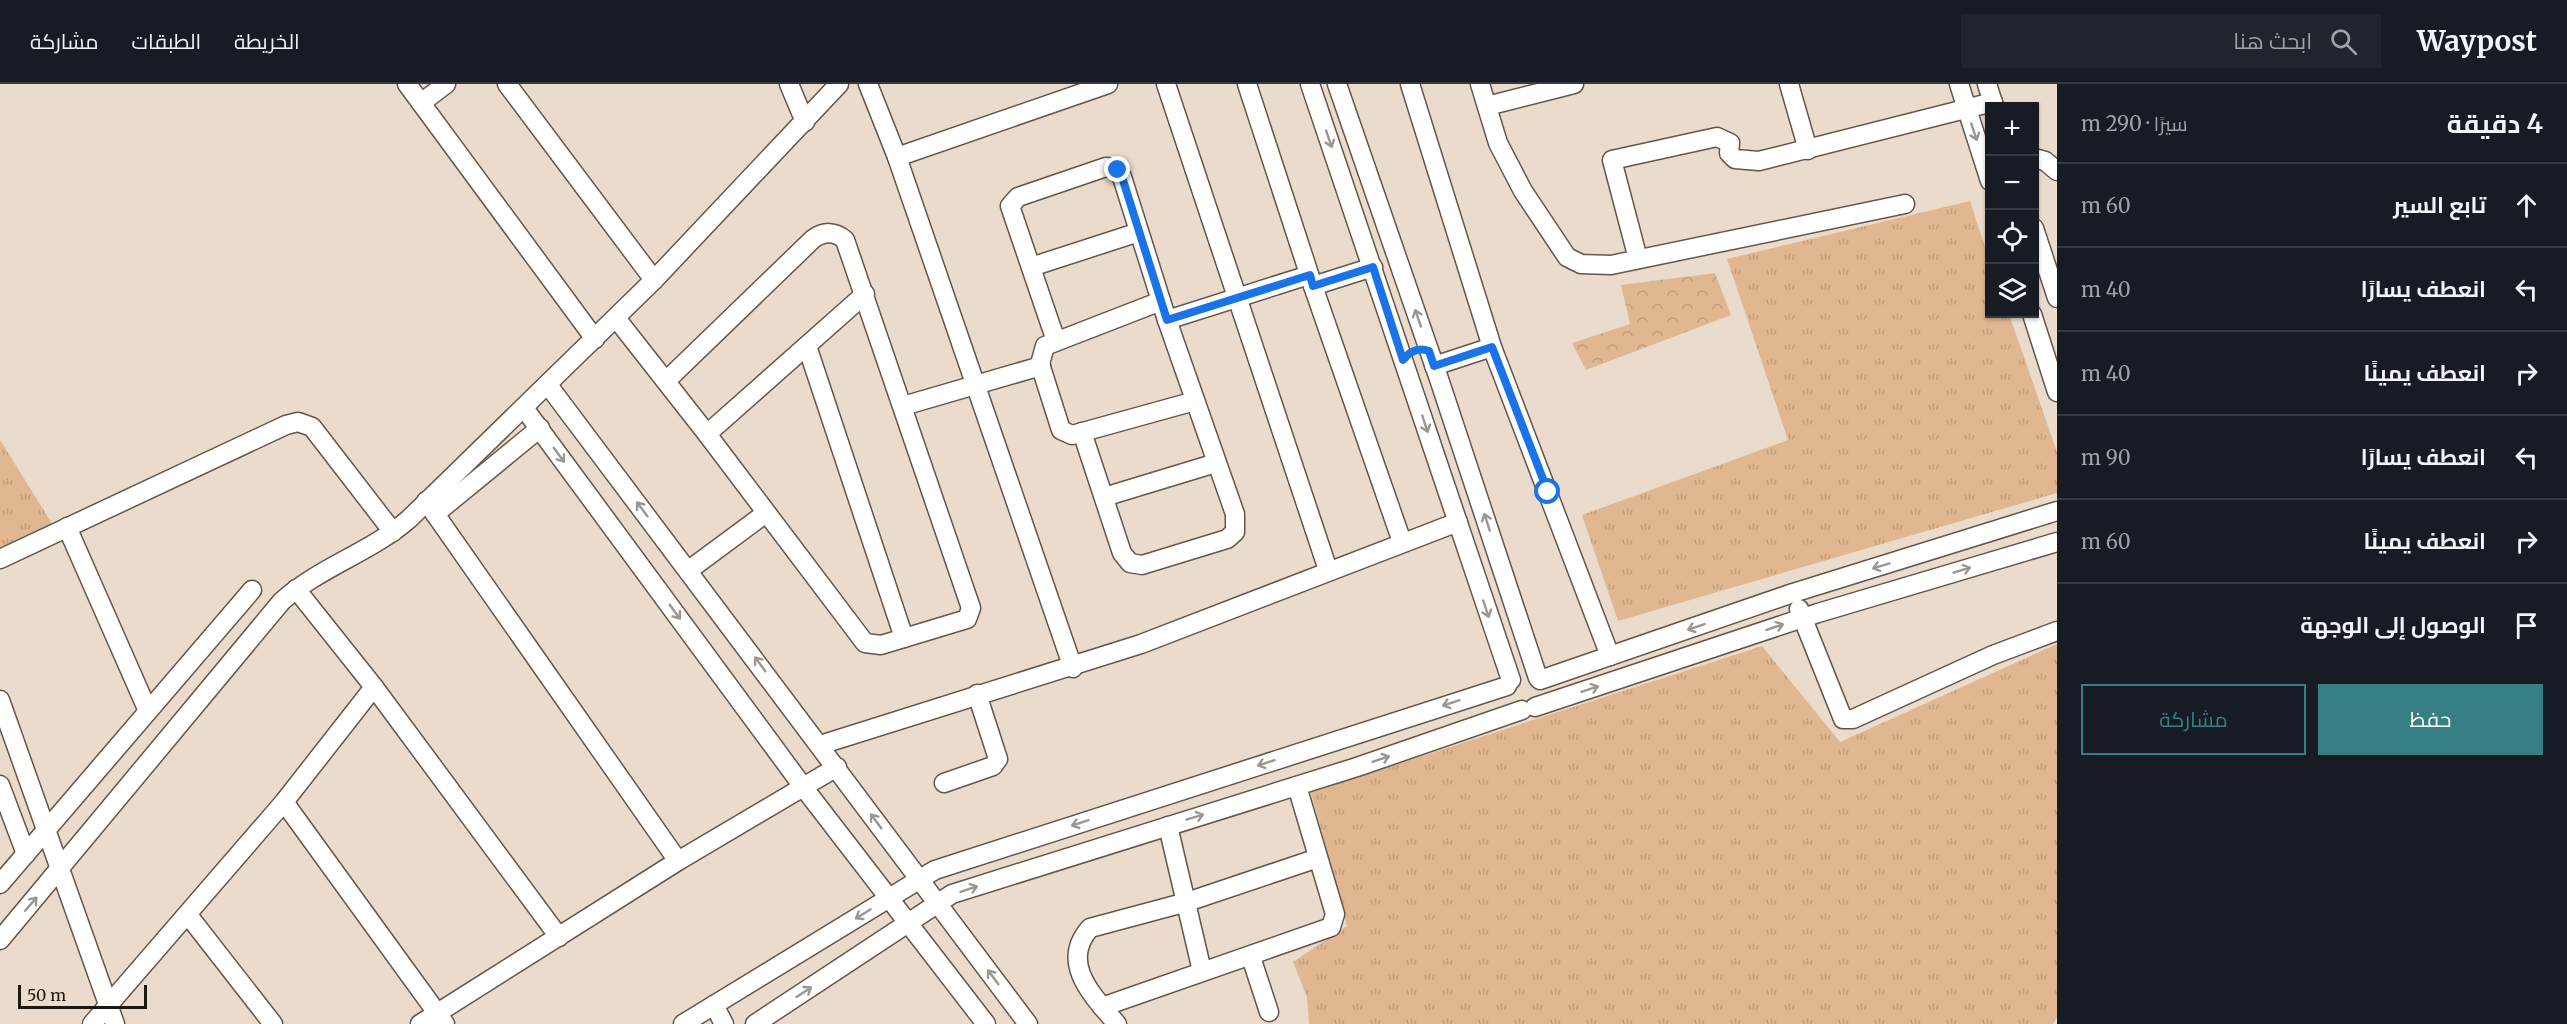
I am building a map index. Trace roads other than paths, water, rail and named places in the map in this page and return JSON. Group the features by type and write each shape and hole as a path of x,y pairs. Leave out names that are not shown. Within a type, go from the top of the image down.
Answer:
{"street":[{"path":"408,84 595,339"},
{"path":"421,103 446,84"},
{"path":"507,84 654,279"},
{"path":"789,84 805,122"},
{"path":"431,508 524,408 654,279 839,84"},
{"path":"868,84 897,157 1072,668"},
{"path":"897,157 1108,84"},
{"path":"1166,84 1328,570"},
{"path":"1247,84 1311,281 1402,542"},
{"path":"1310,84 1458,522 1509,683 1511,704 1528,709"},
{"path":"1337,84 1544,692 1528,709"},
{"path":"1410,84 1492,347 1610,656"},
{"path":"1480,84 1498,143 1523,191 1567,257 1581,264 1601,266 1905,204"},
{"path":"1487,106 1574,84"},
{"path":"1789,84 1808,150"},
{"path":"1959,84 1985,168"},
{"path":"1638,259 1612,160 1718,137 1730,143 1729,153 1735,159 1754,162 1967,109 1991,97"},
{"path":"2039,159 2045,161 2057,171"},
{"path":"1056,340 1012,215 1012,202 1018,197 1106,167 1114,168 1120,173 1167,320 1237,520 1235,532 1227,539 1148,563 1136,565 1125,559 1082,432"},
{"path":"1031,267 1139,232"},
{"path":"616,318 707,434 861,640 876,646 964,621 969,616 971,608 846,240 833,233 819,235 666,381"},
{"path":"2039,243 2057,298"},
{"path":"1167,320 1238,298 1373,267"},
{"path":"707,434 865,294"},
{"path":"1161,301 1056,340 1041,351 1041,366 1061,430 1072,435 1195,401"},
{"path":"2033,318 2057,392"},
{"path":"807,346 904,638"},
{"path":"1434,365 1492,347"},
{"path":"1403,360 1415,350 1434,365"},
{"path":"1413,388 1428,389 1434,365"},
{"path":"903,406 1041,366"},
{"path":"548,385 1028,1024"},
{"path":"524,408 804,788 986,1024"},
{"path":"0,559 286,425 298,422 312,427 393,532"},
{"path":"0,940 239,651 296,589 431,508 540,428"},
{"path":"1104,497 1216,463"},
{"path":"431,508 678,861"},
{"path":"683,1024 919,879 945,867 1509,683 1527,673 1539,679 1793,593 2057,511"},
{"path":"688,570 766,513"},
{"path":"820,745 977,694 1072,668 1458,522"},
{"path":"67,527 148,711"},
{"path":"755,1024 960,891 1357,767 1802,619 2057,542"},
{"path":"296,589 374,687 559,937"},
{"path":"0,885 252,590"},
{"path":"1793,593 1843,720 1853,719 1993,655 2057,631"},
{"path":"92,1024 189,915 284,802 374,687"},
{"path":"944,783 993,766 998,759 977,694"},
{"path":"0,700 115,1024"},
{"path":"1346,737 1357,767"},
{"path":"420,1024 441,1018 559,937 678,861 837,767"},
{"path":"0,785 26,854"},
{"path":"1102,1007 1202,970 1251,957 1331,927 1335,914 1297,786"},
{"path":"284,802 441,1018"},
{"path":"1143,803 1160,829 1187,902 1202,970"},
{"path":"1117,1024 1102,1007 1078,971 1077,953 1081,938 1090,928 1187,902 1318,858"},
{"path":"189,915 273,1024"},
{"path":"1251,957 1269,1012"},
{"path":"714,1005 724,1024"}]}
